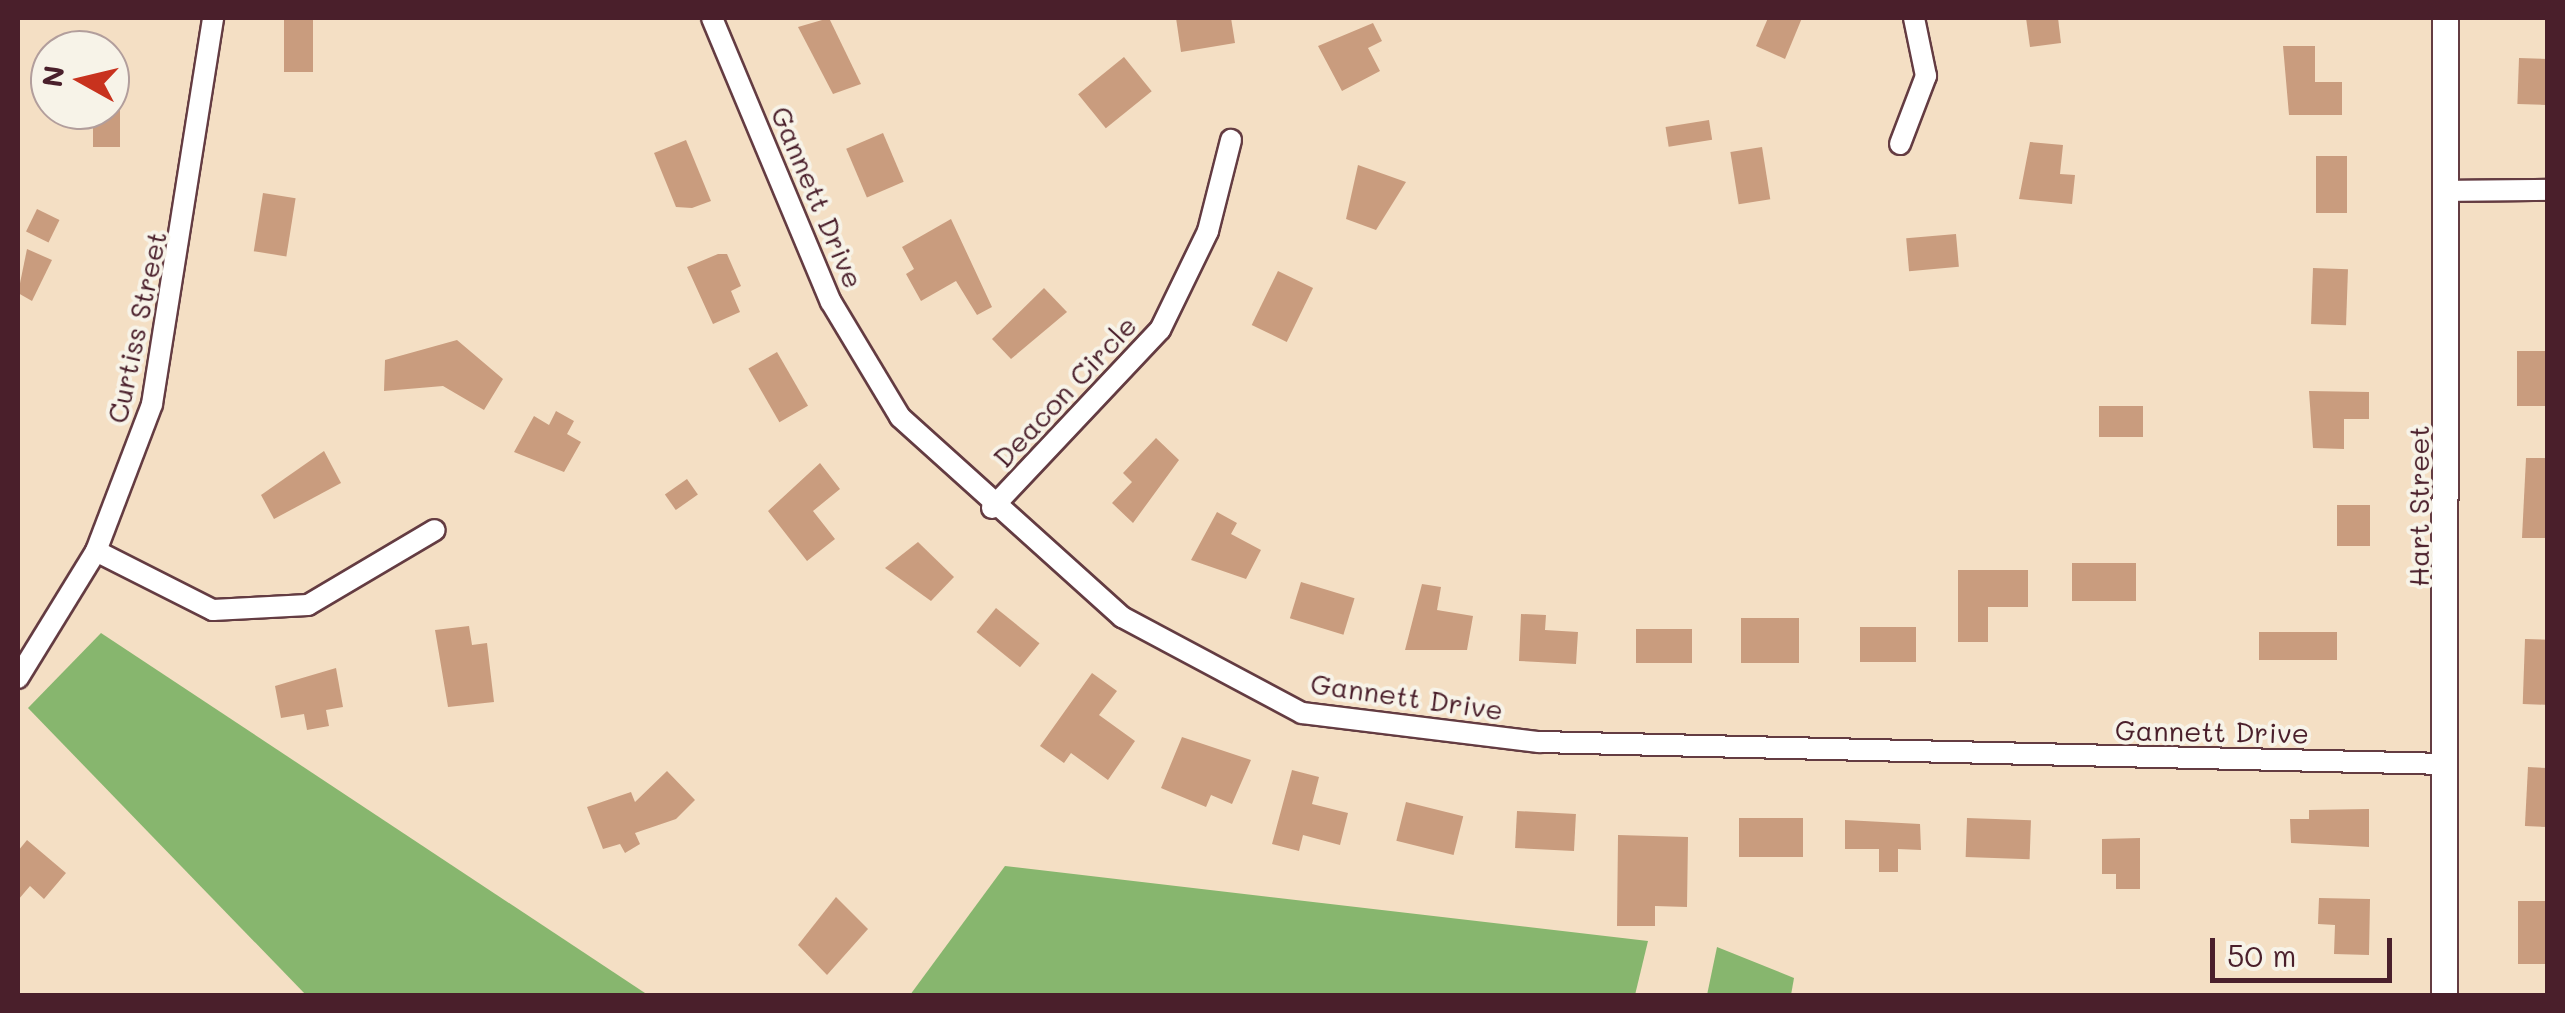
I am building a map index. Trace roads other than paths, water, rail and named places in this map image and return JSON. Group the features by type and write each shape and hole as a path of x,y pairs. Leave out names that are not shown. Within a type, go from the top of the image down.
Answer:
{"street":[{"name":"Curtiss Street","path":"18,678 96,551 164,355 213,18"},
{"name":"Gannett Drive","path":"712,18 832,302 900,416 992,508 1122,617 1302,713 1539,742 2447,764"},
{"path":"1900,144 1926,76 1914,18"},
{"name":"Hart Street","path":"2444,996 2448,191 2445,18"},
{"name":"Deacon Circle","path":"992,508 1160,330 1208,231 1232,140"},
{"path":"2448,191 2548,190"},
{"path":"96,551 213,610 308,605 436,530"}]}
